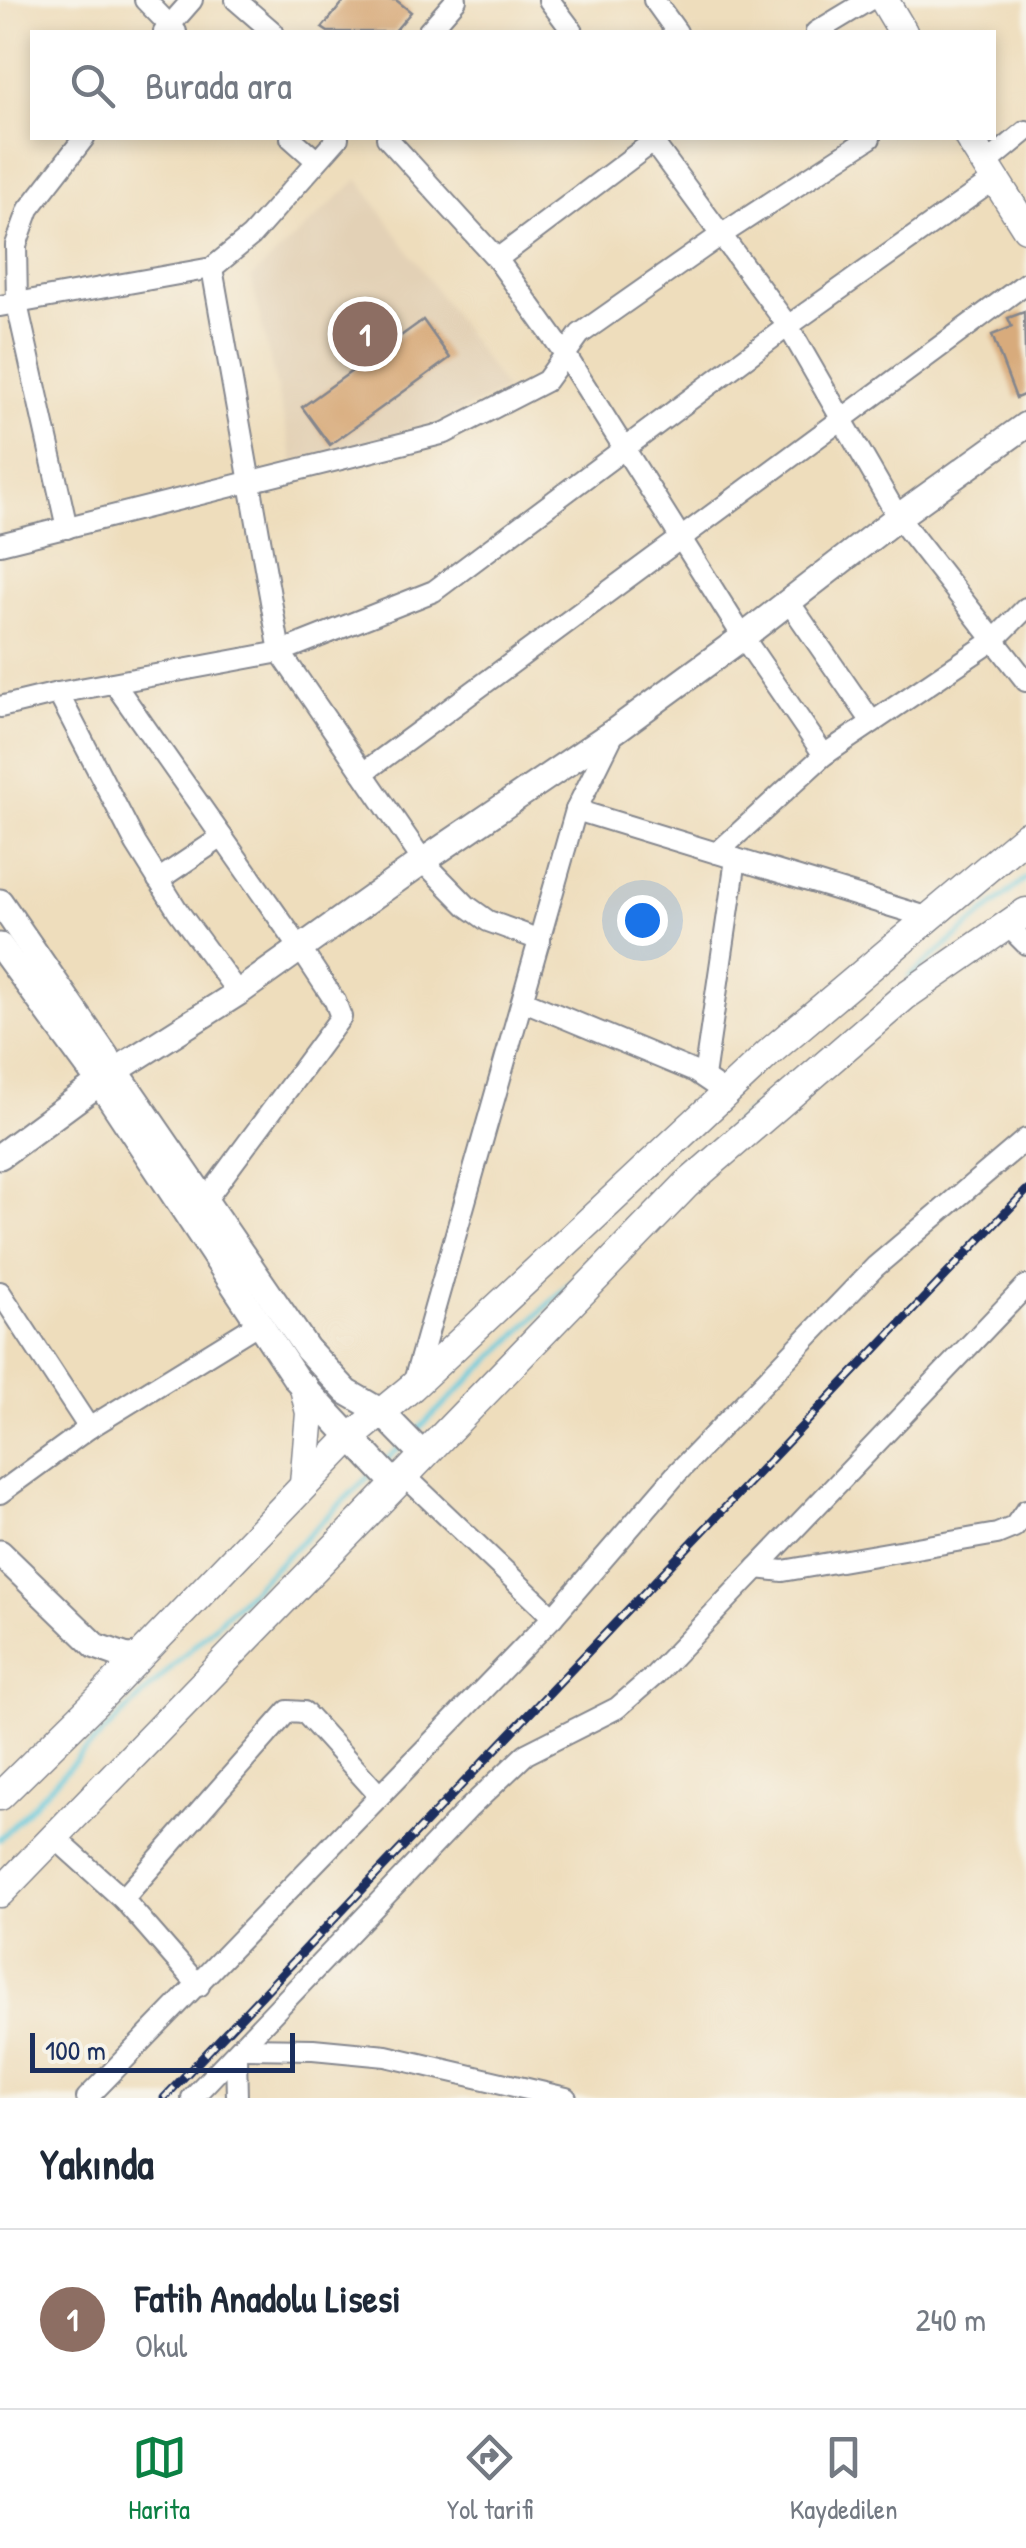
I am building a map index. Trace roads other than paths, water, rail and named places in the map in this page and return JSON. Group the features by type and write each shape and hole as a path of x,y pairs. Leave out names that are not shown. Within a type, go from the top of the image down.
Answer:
{"main road":[{"path":"884,0 903,30"},
{"path":"970,140 1026,228"},
{"path":"0,1796 104,1694 304,1484 385,1416 715,1085 772,1050 1026,836"},
{"path":"0,1893 405,1468 686,1186 905,996 1020,927"},
{"path":"304,1388 310,1414 304,1484"}],"street":[{"path":"144,0 170,30 192,0"},
{"path":"236,0 271,30"},
{"path":"430,30 456,0"},
{"path":"549,0 572,30"},
{"path":"654,0 675,30"},
{"path":"819,30 868,0"},
{"path":"0,707 280,652 434,591 991,171 1026,131"},
{"path":"66,528 8,305 16,245 29,209 82,140"},
{"path":"293,140 317,161"},
{"path":"8,305 212,268 251,236 336,140"},
{"path":"388,140 497,259 565,354 743,638 824,754"},
{"path":"497,259 653,140"},
{"path":"655,140 788,326 898,516 1026,680"},
{"path":"0,544 445,433 546,382 580,334 721,235 867,140"},
{"path":"212,268 280,652 422,860 467,906 488,921 540,940"},
{"path":"363,773 1026,283"},
{"path":"0,1156 107,1077 238,993 422,860 616,730 743,638 898,516 1025,429"},
{"path":"789,602 872,722"},
{"path":"524,1000 715,1085 726,856 824,754 994,640 1026,608"},
{"path":"114,682 300,948 340,1017 204,1202"},
{"path":"58,693 136,844 238,993"},
{"path":"412,1387 576,810 616,730"},
{"path":"576,810 930,918"},
{"path":"158,880 222,837"},
{"path":"0,902 259,1322 304,1388 355,1443 405,1468 552,1618"},
{"path":"0,946 204,1202 307,1349 347,1392 385,1416 405,1468"},
{"path":"87,2098 444,1732 552,1618 678,1472 875,1267 1026,1139"},
{"path":"192,2098 468,1809 526,1754 617,1708 655,1675 1026,1286"},
{"path":"0,1292 89,1428"},
{"path":"0,1493 89,1428 259,1322"},
{"path":"757,1568 782,1571 997,1534 1014,1527 1026,1510"},
{"path":"0,1553 96,1646 127,1658 140,1656"},
{"path":"96,1646 104,1694"},
{"path":"123,1899 288,1711 304,1712 379,1795"},
{"path":"53,1836 123,1899 199,1986"},
{"path":"239,2052 313,2050 386,2056 566,2098"},
{"path":"237,2098 239,2052"}],"waterway":[{"path":"909,977 1026,878"},
{"path":"726,1133 793,1075"},
{"path":"412,1435 603,1252"},
{"path":"384,1462 401,1446"},
{"path":"0,1839 80,1756 372,1473"}],"railway":[{"path":"164,2098 1026,1191"}],"place":[{"name":"Fatih Anadolu Lisesi","path":"365,334"}]}
